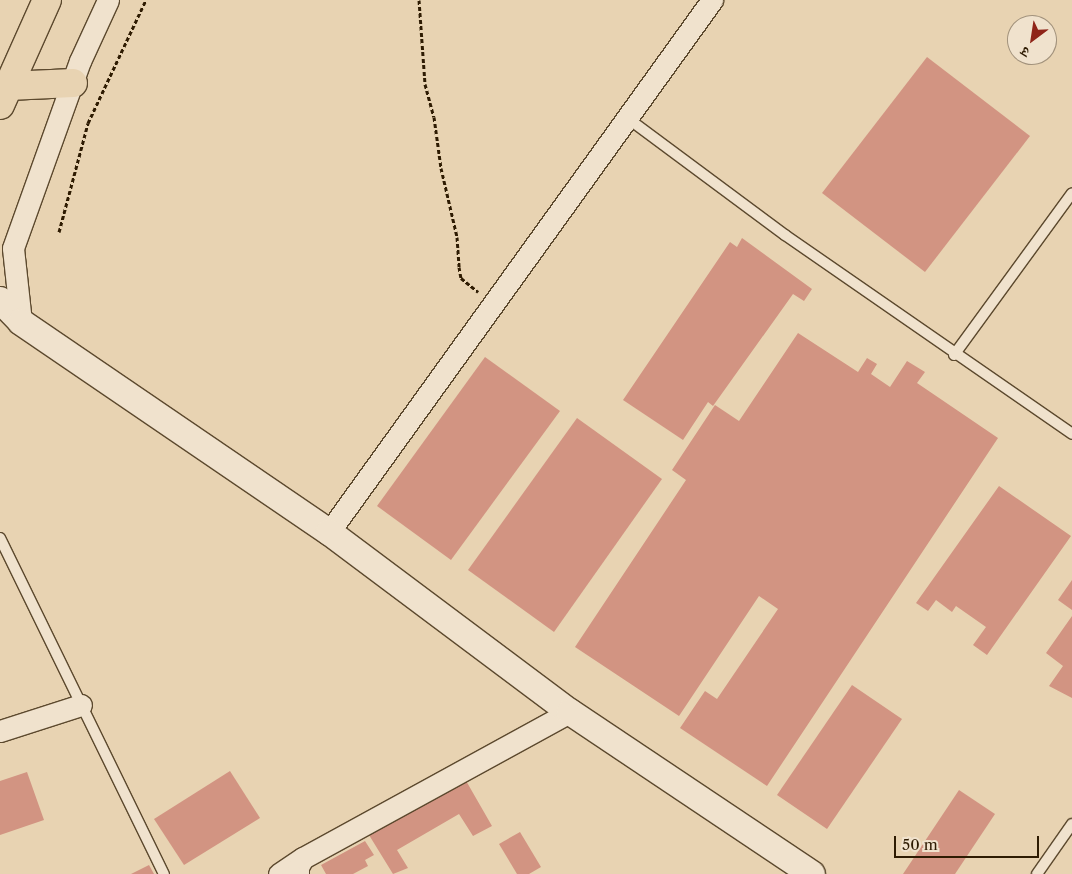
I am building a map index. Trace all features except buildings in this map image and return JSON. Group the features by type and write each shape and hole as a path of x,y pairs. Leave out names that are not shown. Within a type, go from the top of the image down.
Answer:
{"main road":[{"path":"4,95 47,0"},
{"path":"4,95 73,83"}],"street":[{"path":"11,324 13,248 73,83 108,0"},
{"path":"329,532 492,303 712,0"},
{"path":"0,300 11,324 329,532 570,712 812,874"},
{"path":"0,731 81,705"},
{"path":"279,874 301,866 570,712"}],"lane":[{"path":"626,117 784,235 954,355 1072,434"},
{"path":"954,355 1072,193"},
{"path":"0,538 164,874"},
{"path":"1037,874 1072,824"}],"path":[{"path":"59,232 88,123 146,0"},
{"path":"419,0 424,84 434,117 441,168 457,237 461,278 492,303"}]}
